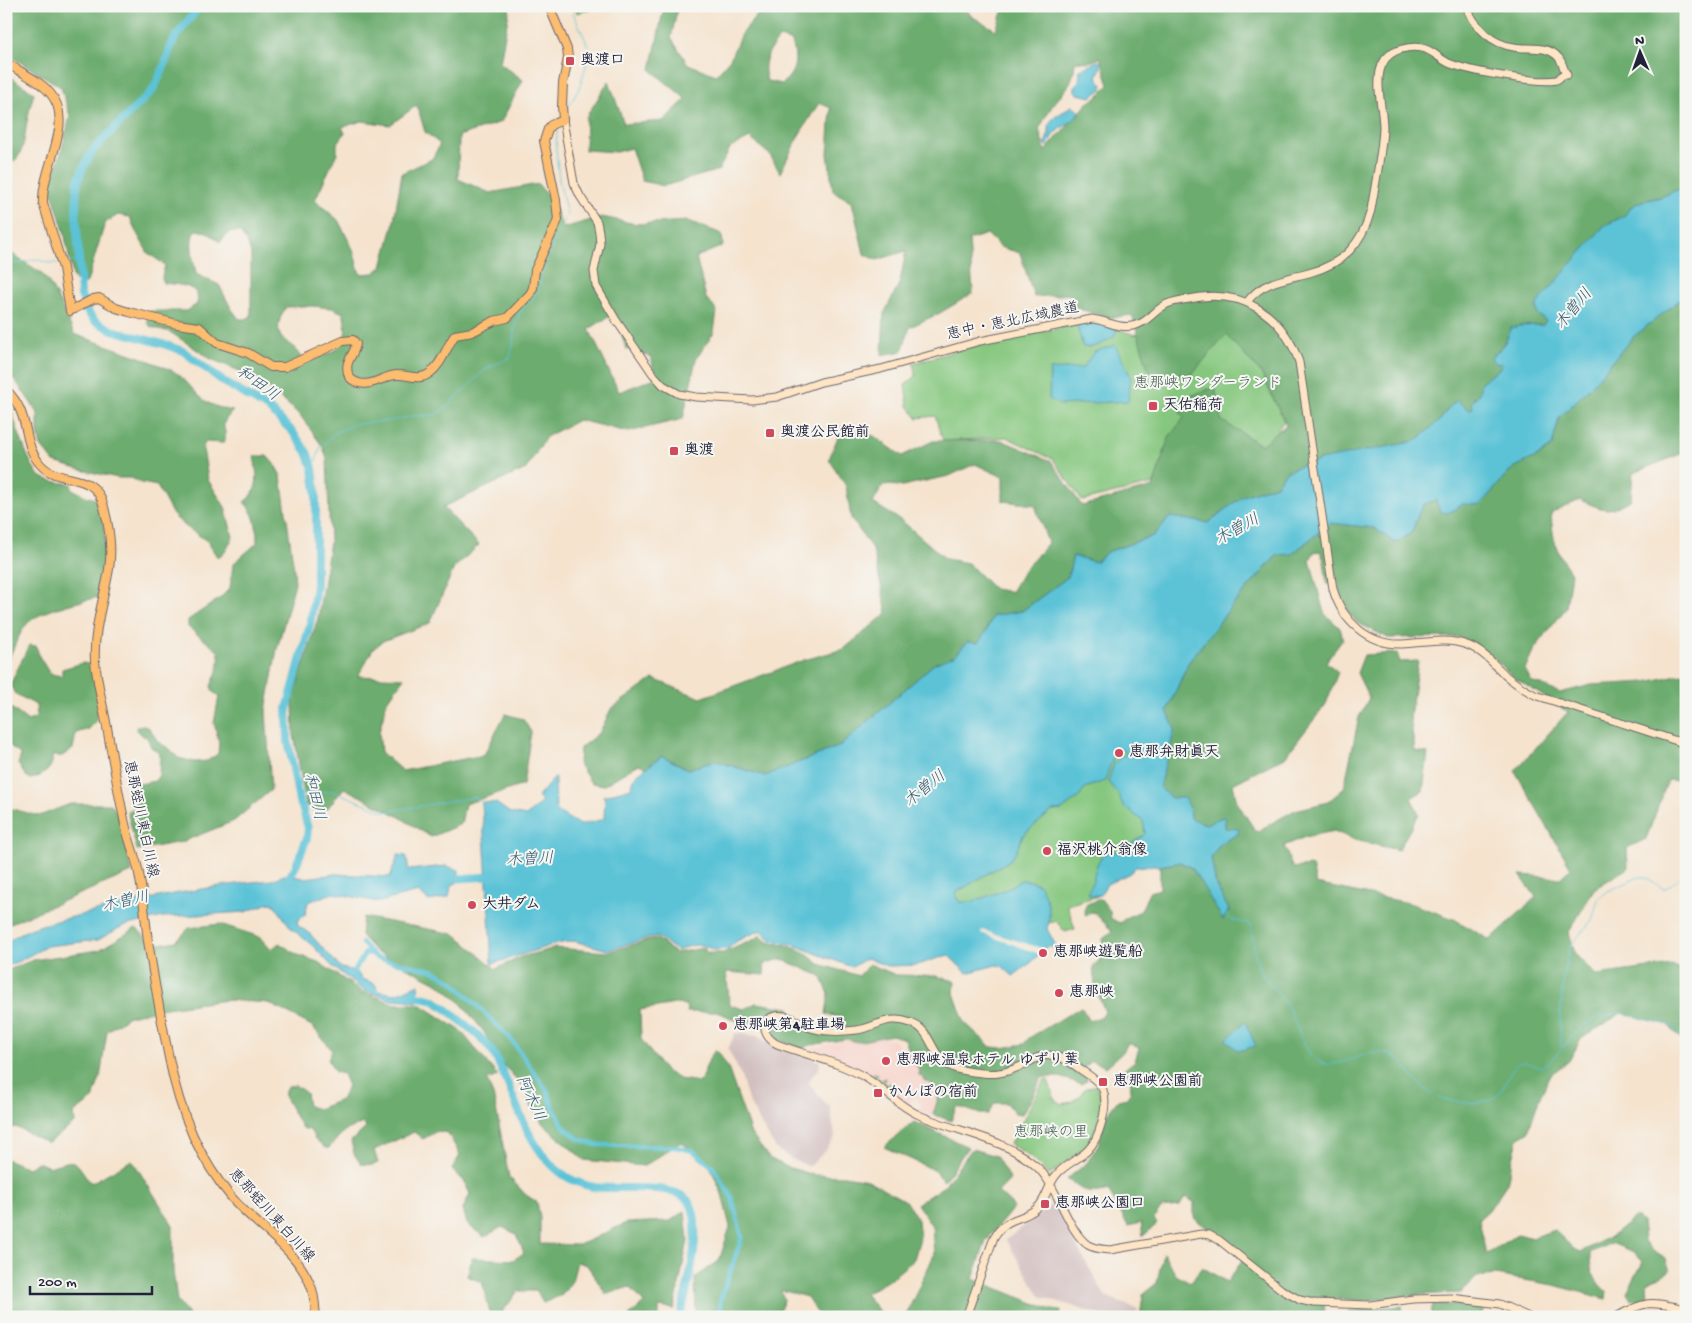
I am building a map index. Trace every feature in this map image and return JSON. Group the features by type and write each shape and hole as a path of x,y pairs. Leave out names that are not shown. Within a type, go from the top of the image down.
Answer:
{"main road":[{"path":"6,62 44,86 51,93 59,110 60,130 42,192 43,203 63,268 70,311 99,298 116,308 129,312 177,324 199,327 217,343 248,353 271,368 285,367 353,340 356,344 348,360 347,372 353,380 376,383 394,375 414,378 423,377 436,367 455,335 472,332 494,321 507,318 530,294 535,270 558,220 556,200 544,141 551,125 563,120 563,83 568,58 567,49 549,6"},
{"name":"恵那蛭川東白川線","path":"6,390 14,397 24,416 31,448 40,464 52,473 82,480 92,486 97,491 104,507 109,536 110,562 96,629 96,663 124,821 138,870 155,986 177,1094 184,1116 200,1151 216,1177 233,1199 296,1260 312,1288 316,1317"}],"street":[{"path":"1247,302 1253,294 1267,285 1279,280 1317,271 1330,265 1354,248 1369,220 1371,210 1383,130 1379,74 1384,60 1389,55 1398,50 1415,47 1430,50 1445,61 1479,71 1545,80 1559,79 1562,75 1567,75 1559,57 1553,53 1536,48 1502,44 1493,39 1477,26 1466,6"},
{"name":"恵中・恵北広域農道","path":"563,120 574,183 596,222 599,232 600,244 594,271 596,286 626,336 652,374 663,385 679,394 696,397 765,400 777,398 829,380 881,369 997,336 1092,319 1103,320 1122,326 1132,326 1145,321 1167,304 1197,297 1224,296 1247,302 1262,310 1275,321 1294,348 1301,370 1333,589 1337,601 1349,621 1363,634 1384,642 1395,644 1443,641 1460,643 1484,655 1513,682 1534,695 1686,744"},
{"path":"966,1317 994,1237 999,1228 1009,1221 1028,1214 1037,1208 1044,1200 1050,1183 1058,1172 1087,1152 1094,1142 1101,1125 1105,1101 1103,1089 1096,1081 1070,1061 1055,1055 1040,1056 997,1074 950,1067 938,1056 920,1028 907,1022 886,1020 864,1029 837,1032 817,1030 784,1016 775,1016 767,1021 765,1031 773,1042 850,1070 871,1081 906,1108 1012,1150 1037,1166 1050,1183 1076,1231 1086,1244 1097,1249 1110,1250 1192,1235 1209,1235 1219,1240 1282,1290 1300,1300 1314,1303 1370,1305 1413,1299 1451,1298 1500,1304 1529,1317"},
{"path":"1616,1317 1644,1303 1656,1303 1686,1309"}],"shaded area":[{"path":"735,1033 757,1036 783,1051 819,1061 820,1066 808,1082 827,1105 830,1106 835,1137 810,1166 795,1161 776,1149 759,1121 748,1100 740,1073 728,1049"},
{"path":"870,1036 893,1040 909,1054 909,1060 917,1067 920,1077 938,1092 931,1116 919,1112 921,1103 914,1098 907,1106 873,1080 806,1051"},
{"path":"1053,1204 1105,1296 1138,1309 1135,1317 1107,1317 1040,1296 1006,1240"}],"green space":[{"path":"6,6 510,6 500,63 523,80 501,122 459,136 458,179 490,193 538,184 552,201 563,228 602,217 636,224 688,221 722,234 723,246 696,257 706,298 717,311 714,332 696,359 683,419 628,432 578,420 546,437 526,469 443,507 479,545 454,568 430,623 383,641 373,649 358,676 404,678 387,701 379,732 381,752 402,771 484,755 505,714 523,719 531,732 523,785 465,804 461,824 431,837 398,816 344,788 322,815 306,805 294,735 293,700 318,618 330,541 327,459 323,447 300,415 259,379 211,359 170,332 151,327 147,322 150,311 187,311 197,304 198,297 192,289 187,287 163,283 162,277 165,265 148,253 130,217 118,215 105,223 87,282 81,286 73,277 64,231 52,192 52,178 62,150 70,116 61,87 15,59 6,50","holes":["417,105 425,132 440,144 432,159 402,173 393,226 382,267 374,273 360,274 352,247 338,220 315,200 337,153 337,144 345,133 342,127 362,121 390,125","195,230 207,232 220,242 229,232 240,232 247,242 251,254 251,316 246,319 239,319 219,285 196,274 192,251","312,306 332,308 343,313 345,324 343,342 331,353 303,360 294,347 282,338 279,333 279,321 286,307","615,313 626,349 651,357 655,378 619,392 589,329"]},
{"path":"574,6 604,6 577,13"},
{"path":"662,6 678,6 671,38 688,64 716,75 730,59 741,34 765,6 965,6 971,16 996,30 1004,6 1686,6 1686,186 1661,197 1639,202 1631,207 1624,216 1604,226 1537,314 1546,321 1543,325 1511,328 1504,343 1493,355 1503,364 1481,382 1479,393 1474,398 1473,408 1469,411 1447,410 1441,419 1416,441 1302,465 1286,472 1276,485 1243,496 1208,523 1170,517 1153,536 1107,552 1096,562 1073,556 1068,577 1022,611 993,616 978,644 967,642 956,655 934,664 840,746 765,776 716,761 688,769 662,756 647,768 639,764 604,785 591,783 579,764 580,748 600,732 611,709 653,679 701,698 804,660 844,649 887,613 873,550 851,518 846,486 829,459 842,427 874,436 902,456 933,441 1001,440 1051,461 1082,506 1153,487 1169,437 1184,418 1174,402 1215,387 1221,420 1261,445 1286,425 1261,373 1226,335 1191,375 1150,375 1132,315 1109,318 1076,308 1070,294 1034,297 1020,253 1000,247 987,234 969,240 973,293 940,313 910,327 902,351 882,355 884,314 900,282 906,251 877,260 864,254 852,202 833,191 828,154 831,108 819,103 799,135 780,173 770,155 750,138 730,148 719,170 664,186 642,181 631,148 616,152 585,150 586,117 609,81 624,124 663,121 686,99 651,70 663,11","holes":["780,38 792,42 795,54 793,70 781,84 767,81 765,75 765,63 769,52","1101,58 1109,85 1088,103 1045,151 1039,129 1049,111 1069,84 1075,61 1089,62","975,464 1003,477 1003,501 1035,505 1048,543 1024,570 1011,592 994,589 968,563 946,559 902,521 873,503 883,485 902,486 949,476"]},
{"path":"6,74 34,93 21,152 13,162 6,164"},
{"path":"6,248 41,273 50,284 74,334 173,371 207,402 233,411 225,421 224,443 205,442 203,448 208,480 225,507 233,537 227,549 218,558 207,541 173,515 157,486 142,483 131,478 118,478 54,462 41,446 38,433 38,413 15,380 6,373"},
{"path":"1686,295 1686,455 1683,453 1633,473 1631,499 1616,507 1606,509 1580,500 1551,513 1556,544 1561,558 1571,573 1566,608 1533,651 1525,669 1531,681 1560,693 1591,685 1646,682 1686,673 1686,781 1668,780 1646,839 1627,848 1628,868 1594,889 1569,932 1575,954 1596,975 1672,965 1686,973 1686,1007 1683,1025 1686,1044 1668,1025 1621,1013 1581,1039 1569,1061 1551,1074 1539,1099 1528,1132 1518,1138 1507,1183 1489,1210 1479,1219 1486,1254 1518,1234 1532,1238 1554,1230 1574,1249 1581,1252 1615,1234 1636,1217 1642,1222 1644,1241 1653,1251 1666,1259 1670,1271 1647,1283 1648,1298 1631,1300 1627,1293 1643,1262 1634,1252 1611,1243 1590,1253 1592,1270 1596,1280 1607,1292 1606,1299 1554,1285 1495,1275 1477,1277 1461,1293 1416,1295 1363,1301 1324,1298 1325,1317 1295,1317 1294,1315 1289,1317 1140,1317 1143,1294 1157,1283 1163,1253 1176,1275 1190,1283 1202,1267 1227,1282 1245,1257 1194,1218 1194,1202 1185,1197 1180,1206 1161,1208 1154,1219 1157,1224 1143,1236 1141,1223 1128,1226 1108,1190 1086,1191 1067,1179 1087,1163 1099,1143 1107,1114 1118,1100 1127,1098 1131,1091 1130,1075 1123,1070 1135,1061 1139,1048 1128,1043 1123,1052 1106,1067 1092,1061 1080,1071 1088,1080 1081,1084 1060,1077 1042,1077 1022,1114 1015,1113 1007,1103 995,1103 988,1114 980,1114 957,1106 951,1121 933,1114 940,1092 919,1075 918,1067 909,1060 910,1054 905,1039 892,1035 857,1042 847,1039 810,1045 803,1049 777,1039 768,1030 768,1023 781,1018 816,1032 848,1033 843,1018 826,1014 829,994 821,976 781,959 764,964 765,975 726,972 730,1005 744,1009 756,1003 790,1008 790,1012 772,1010 746,1025 718,1012 687,1012 686,1005 675,1004 640,1010 641,1039 664,1070 679,1079 700,1082 710,1057 715,1051 719,1053 728,1068 751,1134 769,1158 787,1167 814,1175 845,1176 868,1180 907,1202 918,1220 920,1238 914,1259 892,1278 865,1294 884,1317 824,1317 818,1314 807,1297 781,1290 784,1300 777,1317 696,1317 695,1278 719,1261 730,1227 722,1194 709,1164 681,1142 644,1166 584,1160 542,1123 530,1104 526,1090 501,1062 484,1032 460,1002 439,984 376,952 361,935 363,917 455,934 496,969 521,957 555,948 608,952 656,938 675,953 704,948 707,953 723,953 761,935 770,943 786,945 804,952 819,964 859,976 869,964 896,975 936,976 955,981 954,993 964,1022 991,1047 1002,1048 1024,1044 1029,1038 1081,1007 1090,1021 1102,1016 1105,1012 1095,986 1093,967 1100,959 1103,939 1112,931 1095,913 1091,912 1086,916 1084,910 1087,904 1101,899 1110,911 1111,919 1120,923 1127,917 1141,911 1149,892 1160,889 1160,866 1180,862 1192,868 1223,919 1229,910 1216,886 1211,858 1220,844 1238,834 1225,828 1225,817 1206,824 1190,818 1189,806 1170,799 1159,787 1175,729 1167,711 1188,663 1230,608 1277,555 1292,554 1330,523 1374,528 1396,543 1412,532 1424,504 1436,500 1480,505 1513,468 1540,455 1552,446 1559,418 1591,386 1632,338","holes":["1320,551 1324,560 1327,584 1339,583 1339,593 1347,610 1356,622 1388,638 1457,637 1473,643 1490,654 1513,677 1568,712 1515,771 1571,868 1560,878 1520,875 1536,897 1490,940 1454,919 1409,903 1316,884 1312,866 1293,868 1284,846 1305,837 1334,831 1355,840 1398,850 1419,814 1411,798 1423,791 1428,753 1415,751 1410,717 1418,661 1400,662 1397,653 1364,655 1357,673 1369,698 1359,717 1344,788 1328,802 1295,810 1256,832 1237,802 1233,784 1285,757 1326,704 1338,672 1326,662 1343,639 1340,628 1324,613 1310,560 1314,552"]},
{"name":"恵那峡ワンダーランド","path":"1235,303 1286,417 1260,458 1082,501 1053,459 1006,437 943,441 935,416 917,418 908,406 905,385 916,376 913,363 985,343 1095,321 1135,335"},
{"path":"6,401 10,407 31,464 40,476 51,481 71,484 72,489 96,499 103,523 105,548 99,597 52,610 35,617 26,625 19,637 6,667"},
{"path":"254,456 267,456 281,476 295,583 277,649 266,711 271,790 234,821 182,842 137,850 127,811 136,808 134,785 155,781 159,775 160,754 151,747 147,737 137,730 137,726 144,725 150,729 158,742 170,749 178,758 195,762 207,761 218,754 219,742 214,723 219,696 213,692 211,686 218,668 219,655 218,651 188,627 188,620 219,599 230,588 233,564 257,543 255,521 244,502 255,487 257,475"},
{"path":"29,645 36,646 40,658 50,674 62,676 62,669 83,663 93,665 99,708 96,714 96,722 89,729 76,733 73,749 62,756 52,756 50,768 45,773 30,779 18,764 21,755 6,740 6,704 28,721 37,717 36,705 14,693 11,683"},
{"path":"1117,738 1133,752 1152,837 1099,869 1098,896 1067,905 1075,929 1065,932 1056,921 1046,924 961,910 949,891"},
{"path":"6,776 11,779 9,808 39,816 70,804 111,804 118,814 132,872 6,925"},
{"path":"220,924 260,937 271,950 279,943 298,955 318,962 363,992 395,1004 420,1004 460,1030 498,1076 487,1080 494,1098 509,1177 526,1195 537,1202 540,1217 540,1244 579,1245 626,1223 670,1221 685,1211 688,1240 674,1309 659,1307 659,1317 628,1317 644,1303 630,1287 606,1294 587,1265 577,1262 572,1281 562,1295 543,1303 537,1291 518,1291 499,1317 491,1317 482,1282 467,1276 472,1258 513,1260 524,1253 516,1234 502,1227 484,1237 467,1224 463,1209 470,1194 464,1181 452,1170 460,1155 448,1133 437,1131 423,1139 414,1132 374,1150 378,1163 372,1165 361,1164 354,1154 351,1141 366,1128 363,1123 344,1131 329,1148 325,1148 315,1139 310,1130 302,1128 284,1096 286,1088 295,1085 306,1093 308,1106 318,1109 341,1100 348,1086 343,1074 335,1072 328,1059 332,1050 312,1026 268,1003 226,1000 166,1008 129,1016 107,1031 100,1078 94,1098 74,1113 75,1123 48,1143 16,1127 6,1129 6,971 33,960 99,950 136,928 154,945 176,941 189,928"},
{"path":"869,1073 871,1075 874,1073 878,1074 876,1078 882,1081 884,1078 886,1079 884,1082 887,1085 889,1083 897,1087 892,1094 867,1075"},
{"name":"恵那峡の里","path":"1045,1079 1048,1080 1055,1099 1061,1104 1072,1102 1080,1096 1084,1089 1096,1085 1101,1100 1096,1127 1087,1144 1050,1175 1030,1157 1010,1144"},
{"path":"914,1122 968,1147 944,1181 932,1169 884,1147"},
{"path":"972,1149 996,1156 1010,1180 998,1192 1014,1207 986,1241 973,1279 1052,1310 1061,1311 1060,1317 905,1317 934,1255 932,1226 917,1204 944,1186"},
{"path":"6,1159 28,1168 38,1162 49,1167 66,1162 75,1163 91,1183 132,1160 173,1225 173,1271 177,1301 190,1317 6,1317"},
{"path":"1433,1304 1459,1304 1483,1309 1482,1317 1430,1317"},
{"path":"1402,1306 1404,1317 1349,1317 1349,1311"}],"water":[{"path":"1101,61 1097,77 1103,85 1101,90 1091,97 1078,94 1075,91 1075,86 1079,82 1080,70"},
{"path":"1071,106 1079,111 1077,116 1055,133 1047,146 1045,145 1051,122 1056,116"},
{"path":"1686,186 1686,295 1632,338 1591,386 1559,418 1552,446 1540,455 1513,468 1480,505 1463,504 1448,513 1440,512 1436,500 1424,504 1412,532 1396,543 1374,528 1330,523 1292,554 1277,555 1230,608 1188,663 1167,711 1175,729 1159,787 1171,798 1184,798 1189,806 1190,818 1206,824 1225,816 1225,828 1239,829 1238,834 1220,844 1211,858 1216,886 1229,910 1223,920 1192,868 1180,862 1160,866 1136,867 1130,873 1107,884 1100,895 1090,896 1088,892 1093,881 1096,866 1102,856 1108,851 1120,852 1145,834 1143,821 1124,807 1118,794 1108,782 1114,763 1126,754 1120,748 1113,758 1105,781 1085,788 1080,796 1062,810 1052,811 1023,835 1017,850 1010,860 957,892 956,896 959,902 971,902 1005,890 1021,880 1031,881 1040,885 1048,907 1047,929 1055,944 1053,948 1046,947 1033,961 1013,976 1002,966 996,965 967,973 948,955 917,965 887,966 867,958 852,967 791,944 772,941 761,930 737,941 728,949 712,950 699,945 677,951 656,936 608,950 574,941 555,944 492,964 482,802 496,803 510,813 526,816 542,802 538,797 555,777 556,811 580,825 604,819 605,799 603,796 631,788 635,776 662,756 688,769 716,761 765,776 840,746 934,664 956,655 967,642 978,643 993,616 1022,611 1068,577 1073,556 1096,562 1107,552 1153,536 1170,517 1208,523 1243,496 1276,485 1286,472 1302,465 1416,441 1441,419 1457,400 1469,410 1473,408 1471,403 1479,393 1481,382 1502,365 1500,363 1497,364 1491,359 1503,345 1511,328 1543,325 1546,321 1537,314 1537,304 1604,226 1624,216 1631,207 1639,202 1661,197"},
{"path":"1095,321 1117,330 1114,337 1095,346 1083,347 1076,323"},
{"path":"1115,345 1131,377 1128,401 1060,405 1049,399 1050,370 1083,368 1094,352"},
{"path":"398,855 406,856 409,870 446,866 459,870 458,882 451,886 449,897 429,901 418,892 379,902 333,893 308,902 305,915 297,921 298,926 309,933 341,968 356,971 362,979 375,984 378,991 395,994 419,984 417,1002 398,999 395,1001 365,991 333,967 312,945 291,928 274,904 269,903 245,912 163,917 123,926 98,940 47,946 6,966 6,943 29,929 147,899 222,886 272,880 284,875 305,878 336,874 390,877"},
{"path":"1245,1022 1256,1046 1238,1051 1226,1040"}],"pier":[{"path":"982,930 1044,949 1040,954 981,933"}],"waterway":[{"name":"和田川","path":"200,6 176,36 153,90 93,150 82,170 77,184 76,210 81,295 88,313 95,321 112,330 183,351 224,382 269,409 292,431 307,452 313,468 316,491 316,585 310,624 287,709 288,741 299,801 308,828 307,838 295,868 284,885"},
{"path":"566,111 579,89 589,48 570,6"},
{"path":"311,465 315,463 321,446 336,432 355,424 435,415 447,407 487,368 510,358 514,330 519,313 531,301 539,289 544,265 567,215 559,180 556,149 559,125"},
{"path":"6,264 36,259 57,263"},
{"path":"66,262 80,262"},
{"path":"298,795 295,793 334,791 385,812 474,797 483,803"},
{"path":"1561,1047 1560,1018 1564,971 1569,947 1592,920 1598,899 1608,891 1639,877 1646,877 1664,889 1686,874"},
{"name":"木曽川","path":"449,879 498,876"},
{"path":"1226,914 1229,919 1250,924 1259,968 1286,1004 1305,1044 1315,1059 1322,1063 1330,1064 1369,1054 1385,1053 1398,1059 1424,1088 1444,1099 1467,1102 1482,1102 1492,1099 1503,1088 1510,1073 1519,1063 1526,1062 1540,1067 1548,1063 1584,1025 1601,1016 1621,1013 1669,1025 1686,1043"},
{"path":"362,943 372,954"},
{"path":"352,975 365,953 372,954 376,958 432,970 452,981 510,1038 548,1092 553,1108 565,1128 579,1139 596,1145 676,1147 693,1151 713,1167 732,1198 742,1237 720,1301 721,1317"},
{"name":"阿木川","path":"408,996 427,998 436,1002 487,1044 500,1067 532,1139 551,1164 565,1176 576,1182 594,1187 661,1189 684,1197 691,1205 694,1216 695,1244 690,1276 680,1317"}],"place":[{"name":"奥渡口","path":"570,61"},
{"name":"天佑稲荷","path":"1153,406"},
{"name":"奥渡公民館前","path":"770,433"},
{"name":"奥渡","path":"674,451"},
{"name":"恵那弁財眞天","path":"1119,753"},
{"name":"福沢桃介翁像","path":"1047,851"},
{"name":"大井ダム","path":"472,905"},
{"name":"恵那峡遊覧船","path":"1043,953"},
{"name":"恵那峡","path":"1059,993"},
{"name":"恵那峡第4駐車場","path":"723,1026"},
{"name":"恵那峡温泉ホテル ゆずり葉","path":"886,1061"},
{"name":"恵那峡公園前","path":"1103,1082"},
{"name":"かんぽの宿前","path":"878,1093"},
{"name":"恵那峡公園口","path":"1045,1204"}]}
